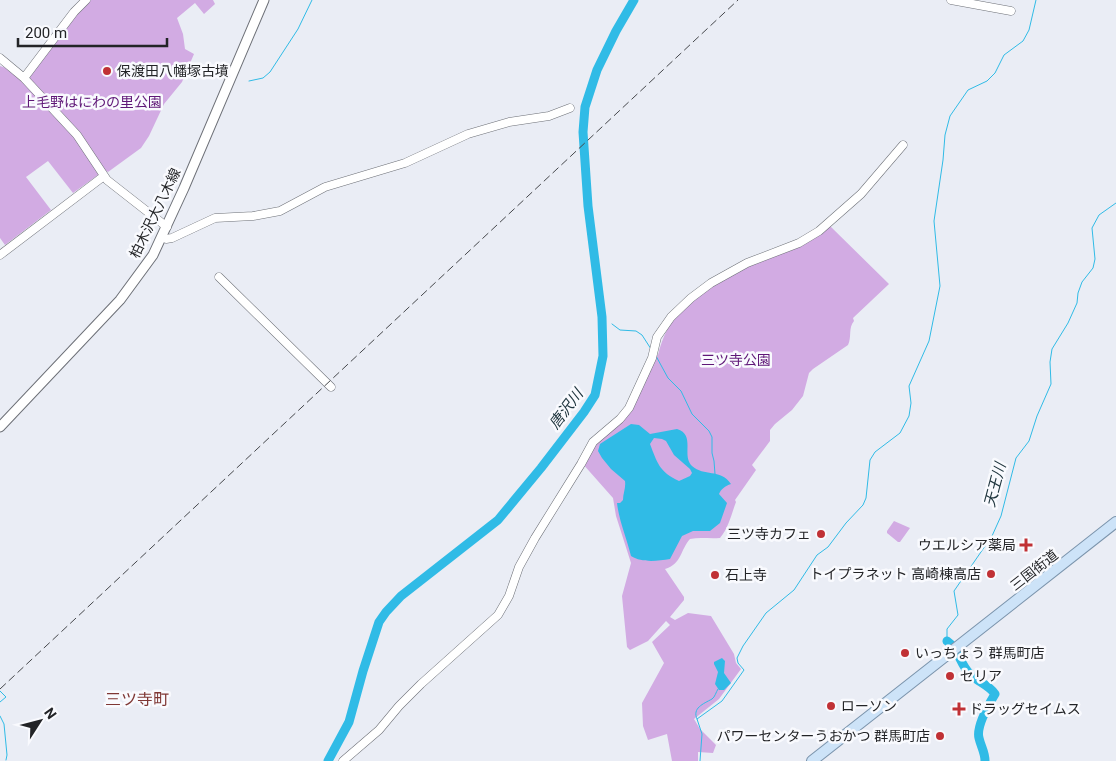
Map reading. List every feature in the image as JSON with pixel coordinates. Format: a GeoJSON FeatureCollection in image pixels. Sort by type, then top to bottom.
{"type":"FeatureCollection","features":[{"type":"Feature","properties":{"kind":"main road","name":"柏木沢大八木線"},"geometry":{"type":"LineString","coordinates":[[0,427],[120,300],[153,255],[167,227],[264,0]]}},
{"type":"Feature","properties":{"kind":"main road","name":"三国街道"},"geometry":{"type":"LineString","coordinates":[[812,761],[1116,522]]}},
{"type":"Feature","properties":{"kind":"street"},"geometry":{"type":"LineString","coordinates":[[24,78],[74,12],[86,0]]}},
{"type":"Feature","properties":{"kind":"street"},"geometry":{"type":"LineString","coordinates":[[951,0],[1011,11]]}},
{"type":"Feature","properties":{"kind":"street"},"geometry":{"type":"LineString","coordinates":[[0,58],[24,78],[82,142],[104,176],[167,227]]}},
{"type":"Feature","properties":{"kind":"street"},"geometry":{"type":"LineString","coordinates":[[162,237],[166,239],[172,238],[215,218],[253,216],[280,211],[319,190],[405,163],[468,134],[509,122],[549,116],[570,108]]}},
{"type":"Feature","properties":{"kind":"street"},"geometry":{"type":"LineString","coordinates":[[343,761],[379,730],[421,684],[498,615],[509,596],[519,567],[593,442],[620,419],[629,408],[652,357],[657,337],[672,317],[696,294],[711,283],[747,263],[799,243],[819,231],[861,194],[903,145]]}},
{"type":"Feature","properties":{"kind":"street"},"geometry":{"type":"LineString","coordinates":[[0,255],[104,176]]}},
{"type":"Feature","properties":{"kind":"street"},"geometry":{"type":"LineString","coordinates":[[219,277],[331,387]]}},
{"type":"Feature","properties":{"kind":"green space","name":"上毛野はにわの里公園"},"geometry":{"type":"Polygon","coordinates":[[[91,0],[213,0],[215,4],[204,14],[195,3],[177,18],[183,34],[185,49],[194,54],[182,82],[164,104],[149,136],[141,148],[108,172],[105,170],[73,193],[48,161],[26,177],[51,210],[5,245],[0,238],[0,66],[22,79],[79,10],[91,0]]]}},
{"type":"Feature","properties":{"kind":"green space","name":"三ツ寺公園"},"geometry":{"type":"Polygon","coordinates":[[[830,226],[889,284],[853,318],[854,321],[848,345],[809,373],[803,396],[792,410],[770,430],[770,441],[752,465],[756,470],[735,500],[730,521],[720,538],[690,539],[675,564],[665,569],[684,597],[684,600],[670,617],[675,620],[688,613],[711,616],[741,669],[719,699],[694,719],[700,729],[716,745],[713,753],[698,752],[698,761],[672,761],[667,734],[648,740],[643,726],[642,703],[664,663],[652,642],[670,625],[666,621],[648,641],[630,650],[627,647],[622,596],[631,563],[616,516],[613,498],[582,463],[595,442],[620,420],[654,357],[658,355],[667,330],[680,313],[715,284],[758,261],[821,234],[830,226]]]}},
{"type":"Feature","properties":{"kind":"green space"},"geometry":{"type":"Polygon","coordinates":[[[894,521],[910,528],[900,542],[887,533],[894,521]]]}},
{"type":"Feature","properties":{"kind":"water"},"geometry":{"type":"Polygon","coordinates":[[[631,424],[639,425],[650,434],[677,429],[683,432],[686,436],[689,461],[692,466],[702,471],[722,476],[731,484],[719,494],[727,503],[720,523],[710,531],[693,531],[682,536],[670,559],[645,561],[631,556],[617,503],[623,500],[625,481],[611,469],[598,451],[600,444],[631,424]],[[654,438],[650,444],[663,470],[679,481],[690,476],[692,473],[690,469],[674,455],[666,441],[654,438]]]}},
{"type":"Feature","properties":{"kind":"water"},"geometry":{"type":"Polygon","coordinates":[[[722,658],[725,661],[724,673],[731,683],[724,690],[719,690],[715,684],[718,672],[714,662],[722,658]]]}},
{"type":"Feature","properties":{"kind":"waterway"},"geometry":{"type":"LineString","coordinates":[[249,81],[263,78],[270,72],[298,29],[312,0]]}},
{"type":"Feature","properties":{"kind":"waterway","name":"唐沢川"},"geometry":{"type":"LineString","coordinates":[[328,761],[349,722],[379,622],[386,612],[401,596],[498,520],[541,468],[595,395],[603,356],[602,317],[588,206],[583,132],[585,107],[597,70],[634,0]]}},
{"type":"Feature","properties":{"kind":"waterway"},"geometry":{"type":"LineString","coordinates":[[700,761],[702,734],[697,719],[722,701],[744,670],[738,663],[737,658],[766,613],[794,590],[817,555],[828,547],[846,523],[863,505],[866,498],[870,460],[875,452],[900,433],[909,416],[911,403],[909,386],[929,341],[940,286],[934,221],[945,135],[950,116],[968,90],[987,81],[995,73],[1004,55],[1023,41],[1029,30],[1036,0]]}},
{"type":"Feature","properties":{"kind":"waterway","name":"天王川"},"geometry":{"type":"LineString","coordinates":[[947,641],[947,629],[958,615],[954,591],[992,536],[1001,516],[1016,458],[1029,441],[1037,416],[1051,384],[1050,362],[1052,349],[1068,323],[1077,303],[1082,282],[1093,268],[1095,259],[1092,228],[1099,215],[1116,203]]}},
{"type":"Feature","properties":{"kind":"waterway"},"geometry":{"type":"LineString","coordinates":[[612,324],[620,330],[636,331],[642,335],[651,349]]}},
{"type":"Feature","properties":{"kind":"waterway"},"geometry":{"type":"LineString","coordinates":[[656,356],[668,378],[681,391],[692,414],[709,431],[712,437],[715,474]]}},
{"type":"Feature","properties":{"kind":"waterway","name":"天王川"},"geometry":{"type":"LineString","coordinates":[[947,641],[954,648],[973,677],[990,688],[995,694],[979,728],[979,738],[985,761]]}},
{"type":"Feature","properties":{"kind":"waterway"},"geometry":{"type":"LineString","coordinates":[[697,719],[697,709],[713,698],[718,689]]}},
{"type":"Feature","properties":{"kind":"waterway"},"geometry":{"type":"LineString","coordinates":[[0,691],[6,697],[0,702]]}},
{"type":"Feature","properties":{"kind":"waterway"},"geometry":{"type":"LineString","coordinates":[[0,716],[4,724],[6,760]]}},
{"type":"Feature","properties":{"kind":"railway"},"geometry":{"type":"LineString","coordinates":[[0,689],[738,0]]}},
{"type":"Feature","properties":{"kind":"place","name":"保渡田八幡塚古墳"},"geometry":{"type":"Point","coordinates":[107,71]}},
{"type":"Feature","properties":{"kind":"place","name":"三ツ寺カフェ"},"geometry":{"type":"Point","coordinates":[821,534]}},
{"type":"Feature","properties":{"kind":"place","name":"ウエルシア薬局"},"geometry":{"type":"Point","coordinates":[1026,545]}},
{"type":"Feature","properties":{"kind":"place","name":"トイプラネット 高崎棟高店"},"geometry":{"type":"Point","coordinates":[991,574]}},
{"type":"Feature","properties":{"kind":"place","name":"石上寺"},"geometry":{"type":"Point","coordinates":[715,575]}},
{"type":"Feature","properties":{"kind":"place","name":"いっちょう 群馬町店"},"geometry":{"type":"Point","coordinates":[905,653]}},
{"type":"Feature","properties":{"kind":"place","name":"セリア"},"geometry":{"type":"Point","coordinates":[950,676]}},
{"type":"Feature","properties":{"kind":"place","name":"ローソン"},"geometry":{"type":"Point","coordinates":[831,706]}},
{"type":"Feature","properties":{"kind":"place","name":"ドラッグセイムス"},"geometry":{"type":"Point","coordinates":[959,709]}},
{"type":"Feature","properties":{"kind":"place","name":"パワーセンターうおかつ 群馬町店"},"geometry":{"type":"Point","coordinates":[940,736]}},
{"type":"Feature","properties":{"kind":"district","name":"三ツ寺町"},"geometry":{"type":"Point","coordinates":[137,699]}}]}
